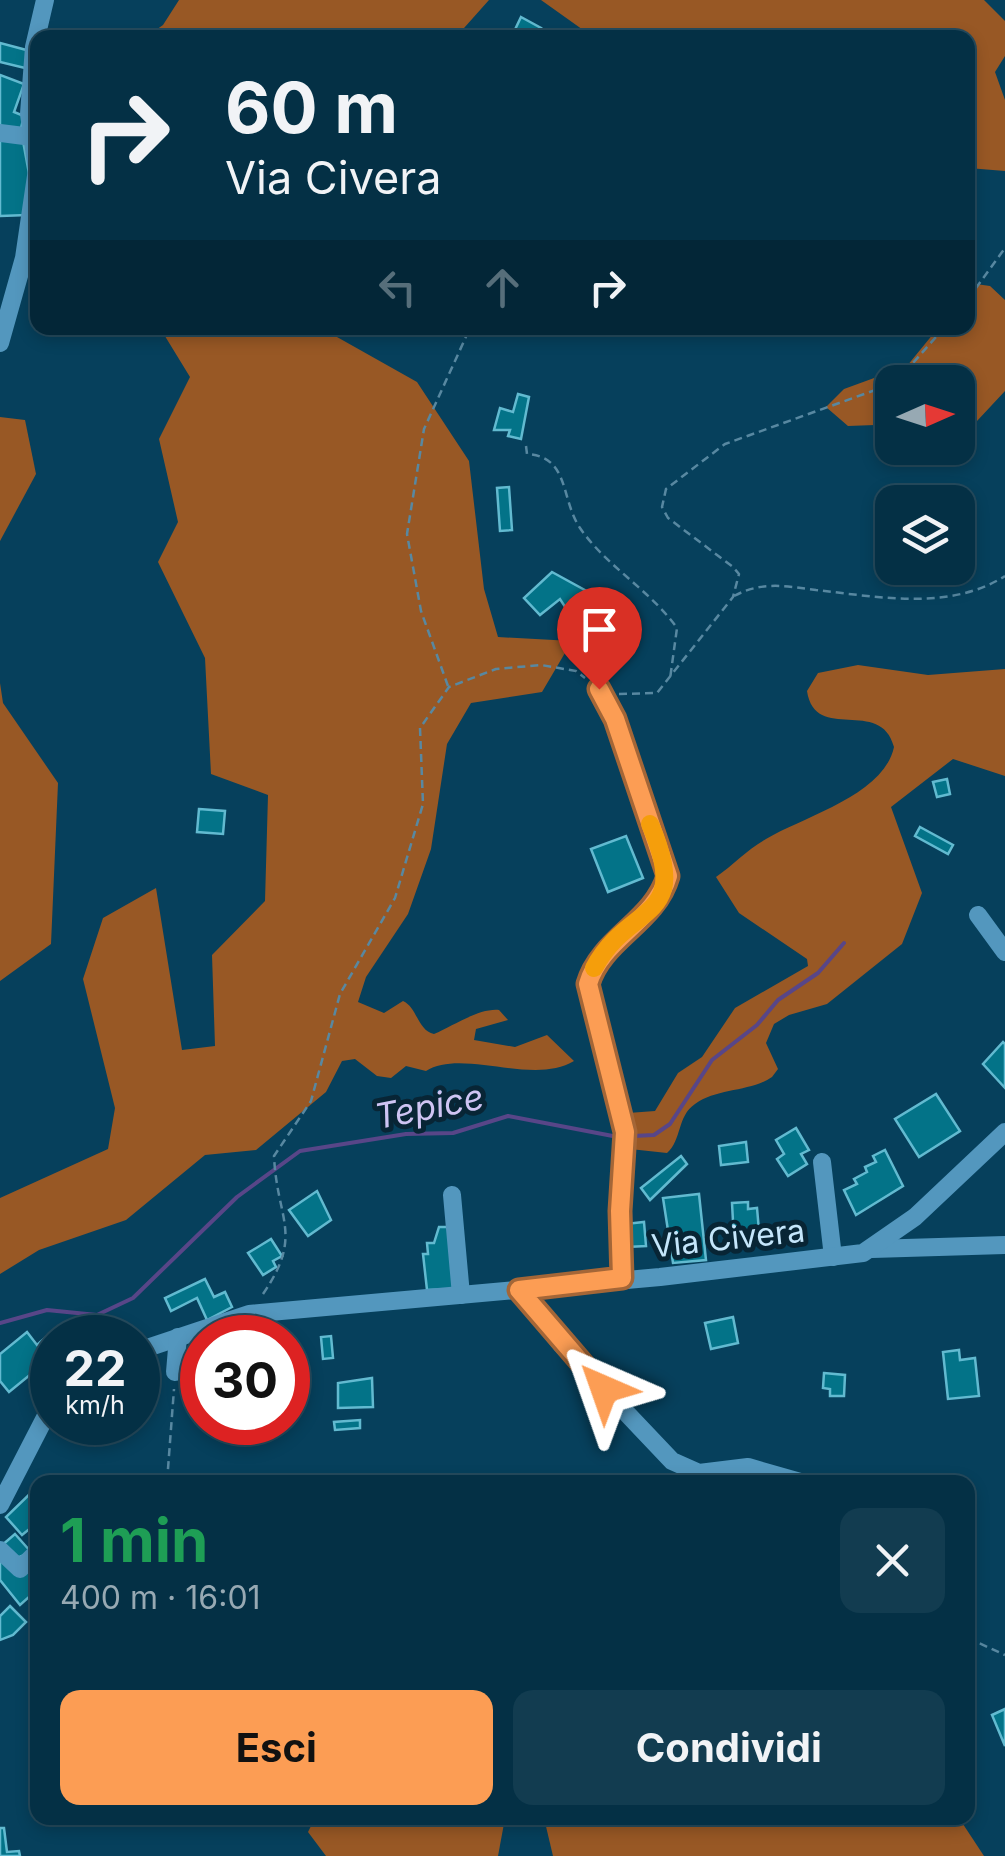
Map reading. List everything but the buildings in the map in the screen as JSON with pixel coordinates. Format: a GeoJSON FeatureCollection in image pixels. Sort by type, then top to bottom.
{"type":"FeatureCollection","features":[{"type":"Feature","properties":{"kind":"street"},"geometry":{"type":"LineString","coordinates":[[38,30],[45,0]]}},
{"type":"Feature","properties":{"kind":"street"},"geometry":{"type":"LineString","coordinates":[[0,133],[30,137]]}},
{"type":"Feature","properties":{"kind":"street"},"geometry":{"type":"LineString","coordinates":[[0,343],[24,258],[30,214]]}},
{"type":"Feature","properties":{"kind":"street"},"geometry":{"type":"LineString","coordinates":[[599,689],[615,719],[668,876],[653,906],[597,962],[588,984],[625,1136],[620,1211],[622,1278]]}},
{"type":"Feature","properties":{"kind":"street"},"geometry":{"type":"LineString","coordinates":[[978,916],[1005,952]]}},
{"type":"Feature","properties":{"kind":"street","name":"Via Civera"},"geometry":{"type":"LineString","coordinates":[[160,1343],[249,1314],[519,1290],[833,1257],[872,1249],[915,1217],[1005,1132]]}},
{"type":"Feature","properties":{"kind":"street"},"geometry":{"type":"LineString","coordinates":[[822,1162],[833,1257]]}},
{"type":"Feature","properties":{"kind":"street"},"geometry":{"type":"LineString","coordinates":[[452,1195],[461,1295]]}},
{"type":"Feature","properties":{"kind":"street"},"geometry":{"type":"LineString","coordinates":[[872,1249],[1005,1245]]}},
{"type":"Feature","properties":{"kind":"street"},"geometry":{"type":"LineString","coordinates":[[519,1290],[561,1344],[672,1461],[699,1472],[748,1467],[776,1475]]}},
{"type":"Feature","properties":{"kind":"street"},"geometry":{"type":"LineString","coordinates":[[176,1372],[178,1337]]}},
{"type":"Feature","properties":{"kind":"street"},"geometry":{"type":"LineString","coordinates":[[0,1504],[31,1445]]}},
{"type":"Feature","properties":{"kind":"street"},"geometry":{"type":"LineString","coordinates":[[0,1550],[20,1569],[30,1559]]}},
{"type":"Feature","properties":{"kind":"path"},"geometry":{"type":"LineString","coordinates":[[975,289],[1005,248]]}},
{"type":"Feature","properties":{"kind":"path"},"geometry":{"type":"LineString","coordinates":[[449,687],[421,611],[406,534],[424,429],[467,335]]}},
{"type":"Feature","properties":{"kind":"path"},"geometry":{"type":"LineString","coordinates":[[911,365],[938,335]]}},
{"type":"Feature","properties":{"kind":"path"},"geometry":{"type":"LineString","coordinates":[[249,1314],[283,1266],[289,1240],[275,1182],[274,1156],[311,1101],[340,994],[395,898],[423,804],[420,728],[449,687],[496,669],[541,665],[576,671],[599,689],[644,696],[657,693],[732,597],[738,574],[710,547],[668,518],[662,507],[666,489],[725,444],[875,391]]}},
{"type":"Feature","properties":{"kind":"path"},"geometry":{"type":"LineString","coordinates":[[526,446],[527,454],[552,460],[561,471],[566,500],[581,529],[661,605],[677,628],[670,680]]}},
{"type":"Feature","properties":{"kind":"path"},"geometry":{"type":"LineString","coordinates":[[732,597],[770,584],[857,595],[957,598],[982,590],[1005,576]]}},
{"type":"Feature","properties":{"kind":"path"},"geometry":{"type":"LineString","coordinates":[[168,1475],[176,1372]]}},
{"type":"Feature","properties":{"kind":"path"},"geometry":{"type":"LineString","coordinates":[[975,1641],[1005,1655]]}},
{"type":"Feature","properties":{"kind":"shaded area"},"geometry":{"type":"Polygon","coordinates":[[[179,0],[489,0],[462,30],[156,30],[179,0]]]}},
{"type":"Feature","properties":{"kind":"shaded area"},"geometry":{"type":"Polygon","coordinates":[[[541,0],[984,0],[1005,21],[1005,56],[995,72],[1005,100],[1005,171],[975,169],[975,30],[583,30],[541,0]]]}},
{"type":"Feature","properties":{"kind":"shaded area"},"geometry":{"type":"Polygon","coordinates":[[[975,285],[990,286],[1005,300],[1005,391],[975,422],[975,365],[908,365],[932,335],[975,335],[975,285]]]}},
{"type":"Feature","properties":{"kind":"shaded area"},"geometry":{"type":"Polygon","coordinates":[[[164,335],[333,335],[417,382],[469,461],[484,589],[498,637],[572,641],[542,692],[471,703],[447,744],[431,849],[408,914],[366,977],[358,1002],[384,1013],[403,1001],[424,1028],[434,1034],[475,1015],[499,1010],[508,1020],[476,1029],[474,1040],[515,1047],[547,1035],[574,1061],[539,1070],[459,1063],[426,1071],[406,1066],[391,1078],[377,1076],[355,1059],[342,1061],[326,1092],[256,1150],[205,1155],[126,1220],[39,1250],[0,1274],[0,1198],[108,1149],[115,1108],[83,979],[103,918],[156,888],[182,1050],[215,1046],[212,955],[265,901],[268,795],[211,774],[205,658],[158,562],[178,522],[159,439],[190,377],[164,335]]]}},
{"type":"Feature","properties":{"kind":"shaded area"},"geometry":{"type":"Polygon","coordinates":[[[875,378],[875,425],[848,426],[826,407],[844,389],[875,378]]]}},
{"type":"Feature","properties":{"kind":"shaded area"},"geometry":{"type":"Polygon","coordinates":[[[0,417],[25,420],[36,474],[0,541],[0,417]]]}},
{"type":"Feature","properties":{"kind":"shaded area"},"geometry":{"type":"Polygon","coordinates":[[[858,665],[928,675],[1005,669],[1005,776],[953,759],[891,807],[922,893],[902,944],[827,1004],[789,1015],[774,1024],[766,1043],[778,1069],[772,1077],[695,1104],[685,1115],[667,1153],[630,1149],[628,1113],[655,1111],[678,1073],[702,1057],[735,1008],[808,966],[807,959],[739,913],[716,877],[766,839],[859,791],[887,764],[894,747],[887,732],[876,724],[822,715],[813,707],[807,691],[818,673],[858,665]]]}},
{"type":"Feature","properties":{"kind":"shaded area"},"geometry":{"type":"Polygon","coordinates":[[[0,683],[3,703],[58,783],[51,944],[0,981],[0,683]]]}},
{"type":"Feature","properties":{"kind":"shaded area"},"geometry":{"type":"Polygon","coordinates":[[[312,1825],[504,1825],[498,1856],[326,1856],[308,1832],[312,1825]]]}},
{"type":"Feature","properties":{"kind":"shaded area"},"geometry":{"type":"Polygon","coordinates":[[[546,1825],[964,1825],[984,1856],[553,1856],[546,1825]]]}},
{"type":"Feature","properties":{"kind":"waterway","name":"Tepice"},"geometry":{"type":"LineString","coordinates":[[633,1136],[654,1135],[670,1124],[712,1060],[757,1025],[778,1000],[818,973],[844,943]]}},
{"type":"Feature","properties":{"kind":"waterway","name":"Tepice"},"geometry":{"type":"LineString","coordinates":[[0,1323],[47,1310],[97,1315],[133,1298],[237,1197],[300,1151],[406,1134],[453,1133],[508,1116],[618,1137]]}},
{"type":"Feature","properties":{"kind":"slow traffic"},"geometry":{"type":"LineString","coordinates":[[594,968],[653,906],[665,887],[667,868],[650,824]]}},
{"type":"Feature","properties":{"kind":"route"},"geometry":{"type":"LineString","coordinates":[[599,689],[615,719],[668,876],[653,906],[597,962],[588,984],[625,1132],[620,1211],[624,1266],[622,1278],[519,1290],[561,1344],[604,1389]]}}]}
